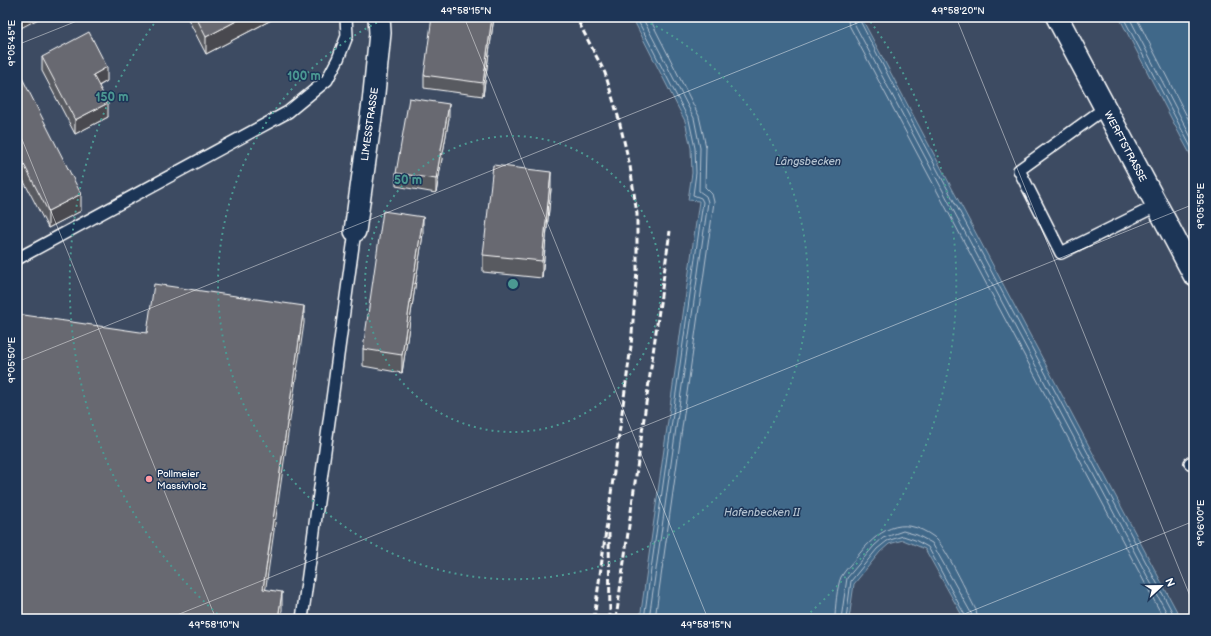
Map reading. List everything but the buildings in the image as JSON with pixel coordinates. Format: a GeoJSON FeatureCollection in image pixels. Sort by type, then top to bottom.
{"type":"FeatureCollection","features":[{"type":"Feature","properties":{"kind":"street","name":"LIMESSTRASSE"},"geometry":{"type":"LineString","coordinates":[[354,231],[374,95],[380,33],[379,17]]}},
{"type":"Feature","properties":{"kind":"street","name":"WERFTSTRASSE"},"geometry":{"type":"LineString","coordinates":[[1057,17],[1194,275]]}},
{"type":"Feature","properties":{"kind":"lane"},"geometry":{"type":"LineString","coordinates":[[17,259],[288,112],[327,80],[338,59],[347,36],[346,17]]}},
{"type":"Feature","properties":{"kind":"lane"},"geometry":{"type":"LineString","coordinates":[[1105,108],[1019,170],[1061,253],[1158,205]]}},
{"type":"Feature","properties":{"kind":"lane"},"geometry":{"type":"LineString","coordinates":[[302,619],[354,231]]}},
{"type":"Feature","properties":{"kind":"shaded area"},"geometry":{"type":"Polygon","coordinates":[[[17,17],[1119,17],[1194,161],[1194,619],[17,619],[17,17]]]}},
{"type":"Feature","properties":{"kind":"water","name":"Längsbecken"},"geometry":{"type":"Polygon","coordinates":[[[632,17],[861,17],[1181,619],[964,619],[925,549],[903,540],[889,544],[880,552],[854,584],[849,619],[640,619],[699,201],[688,200],[692,173],[691,148],[685,121],[632,17]]]}},
{"type":"Feature","properties":{"kind":"water"},"geometry":{"type":"Polygon","coordinates":[[[1119,17],[1194,17],[1194,161],[1183,141],[1119,17]]]}},
{"type":"Feature","properties":{"kind":"railway"},"geometry":{"type":"LineString","coordinates":[[579,23],[605,73],[618,116],[630,166],[637,214],[637,270],[631,346],[594,619]]}},
{"type":"Feature","properties":{"kind":"railway"},"geometry":{"type":"LineString","coordinates":[[616,619],[670,231]]}},
{"type":"Feature","properties":{"kind":"railway"},"geometry":{"type":"LineString","coordinates":[[609,533],[610,619]]}},
{"type":"Feature","properties":{"kind":"place","name":"Pollmeier Massivholz"},"geometry":{"type":"Point","coordinates":[149,479]}},
{"type":"Feature","properties":{"kind":"water label","name":"Hafenbecken II"},"geometry":{"type":"Point","coordinates":[762,512]}}]}
